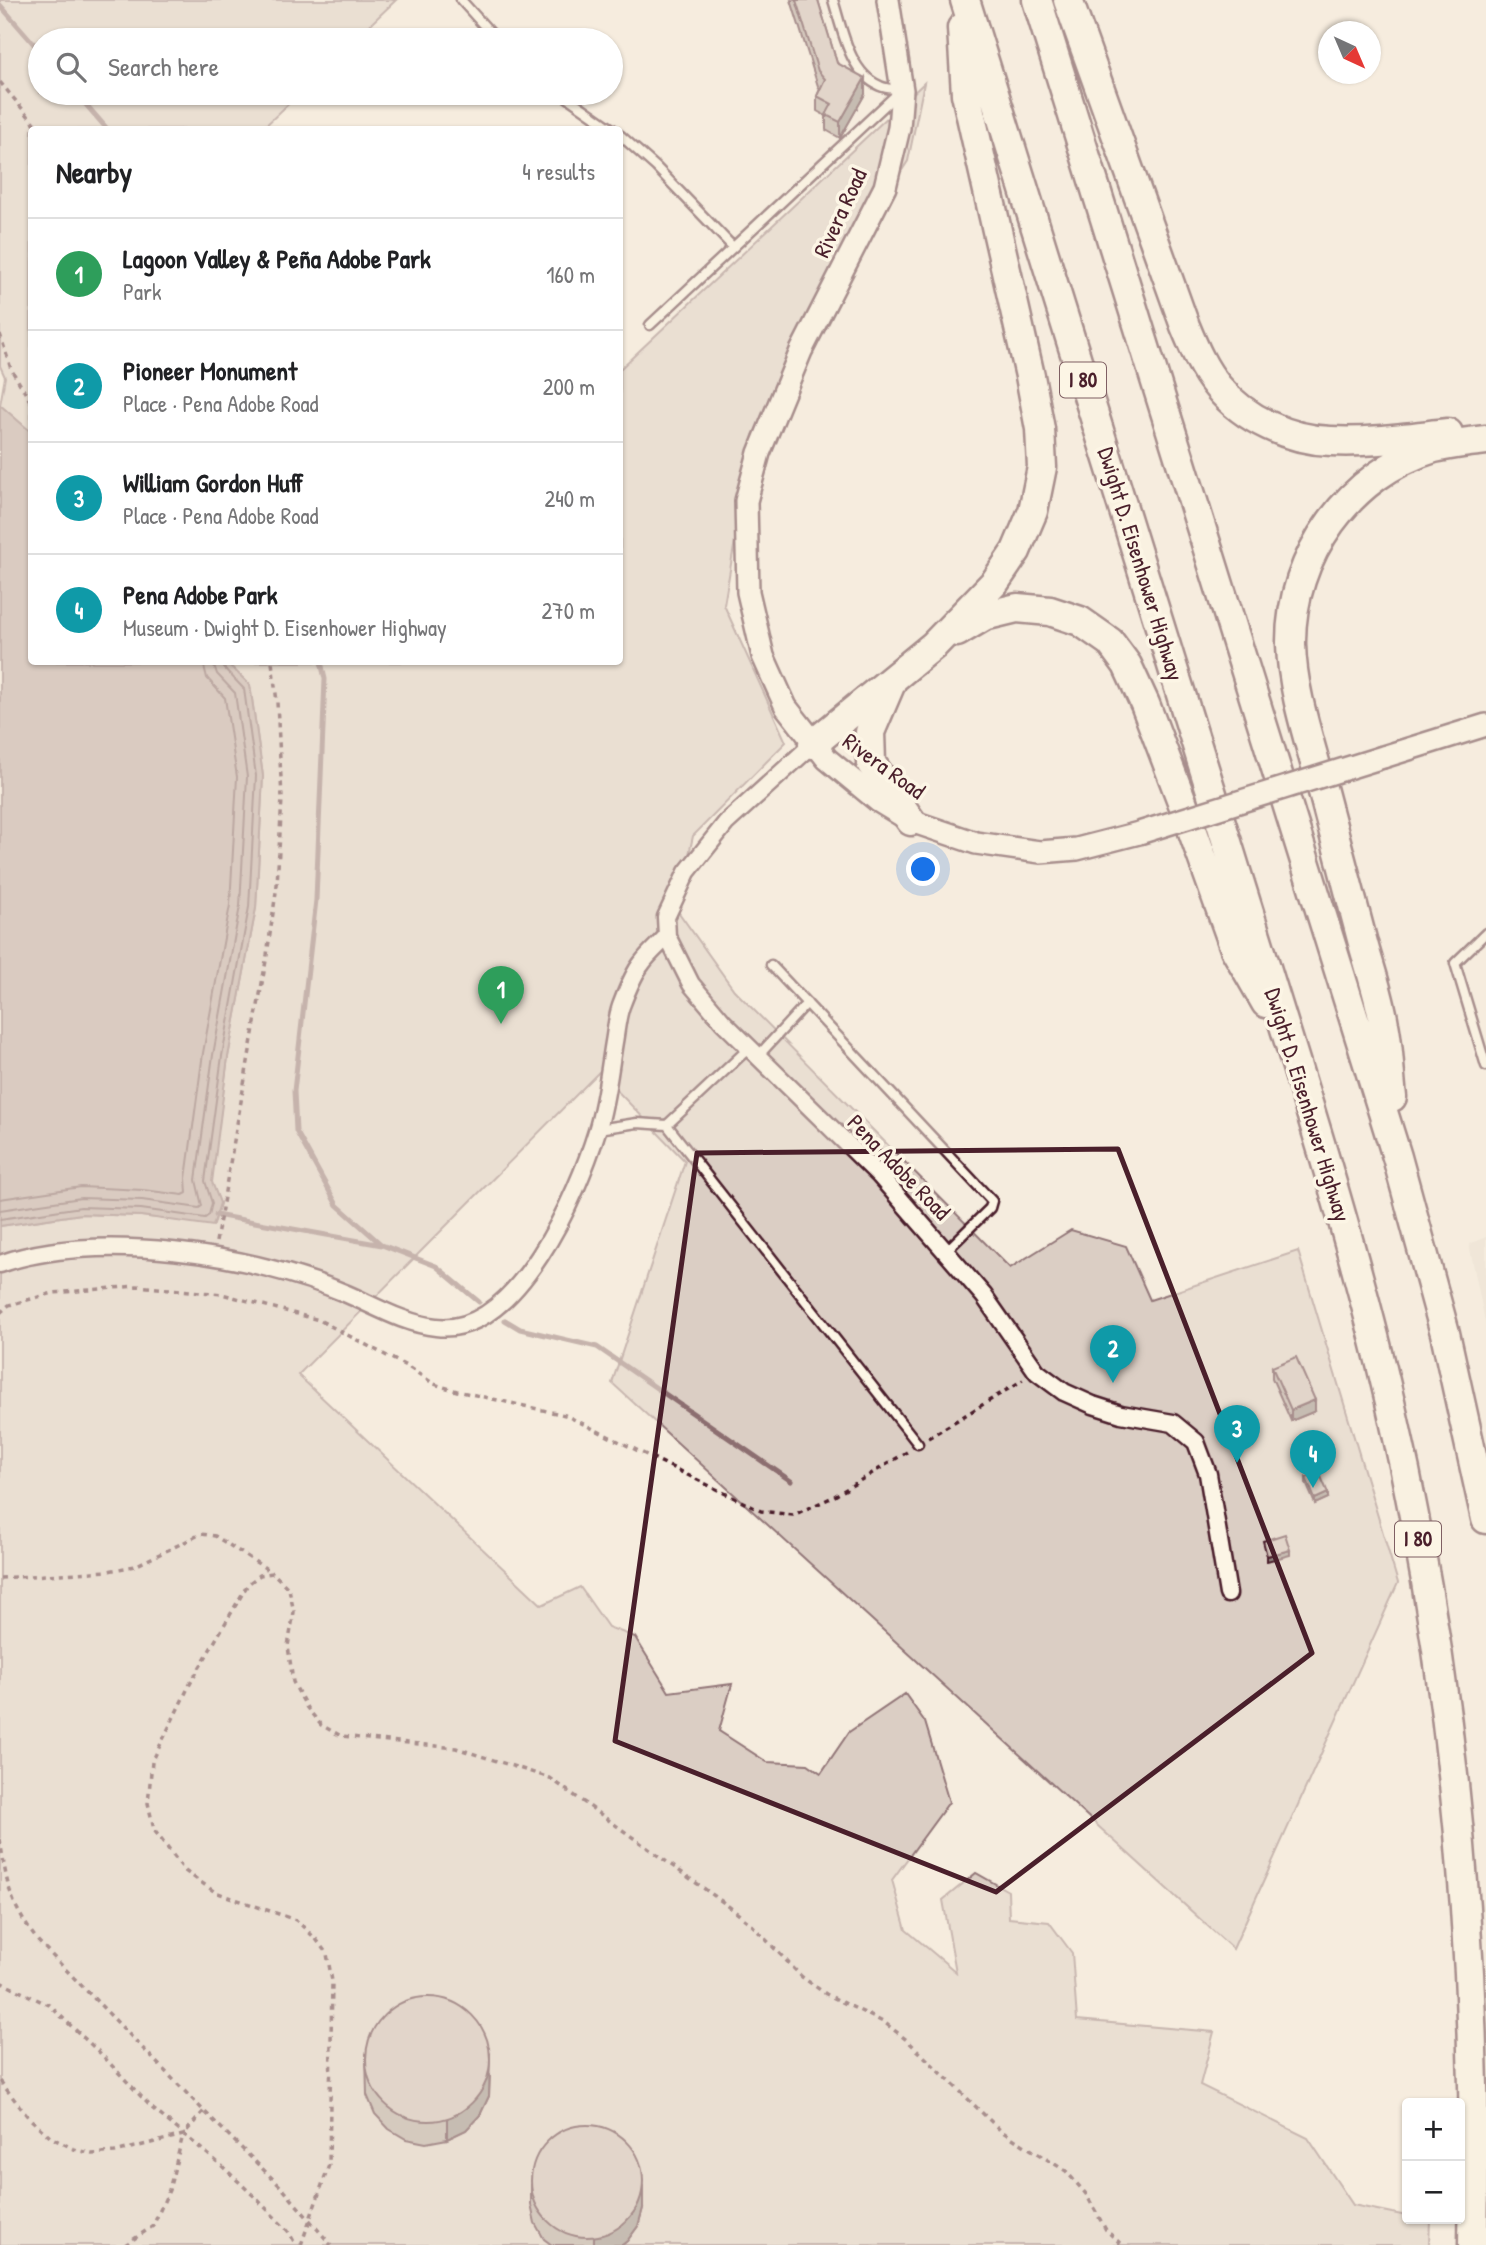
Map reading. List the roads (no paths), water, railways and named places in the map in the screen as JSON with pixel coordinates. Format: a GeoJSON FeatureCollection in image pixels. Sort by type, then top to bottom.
{"type":"FeatureCollection","features":[{"type":"Feature","properties":{"kind":"highway"},"geometry":{"type":"LineString","coordinates":[[813,744],[934,645],[995,582],[1016,551],[1033,511],[1042,467],[1041,429],[966,94],[963,0]]}},
{"type":"Feature","properties":{"kind":"highway","name":"Dwight D. Eisenhower Highway"},"geometry":{"type":"LineString","coordinates":[[963,0],[1293,1050],[1334,1185],[1391,1406],[1426,1586],[1457,1809],[1469,1941],[1474,2122],[1472,2245]]}},
{"type":"Feature","properties":{"kind":"highway"},"geometry":{"type":"LineString","coordinates":[[1037,0],[1397,1157],[1445,1332],[1486,1519]]}},
{"type":"Feature","properties":{"kind":"highway"},"geometry":{"type":"LineString","coordinates":[[1068,0],[1185,326],[1199,359],[1219,388],[1241,408],[1272,427],[1329,442],[1486,430]]}},
{"type":"Feature","properties":{"kind":"highway"},"geometry":{"type":"LineString","coordinates":[[1397,1157],[1385,1024],[1307,730],[1291,645],[1292,618],[1308,560],[1322,533],[1358,491],[1380,474],[1415,456],[1433,449],[1486,440]]}},
{"type":"Feature","properties":{"kind":"highway"},"geometry":{"type":"LineString","coordinates":[[934,645],[984,616],[1017,608],[1050,611],[1080,621],[1111,642],[1127,665],[1145,704],[1235,949],[1293,1050]]}},
{"type":"Feature","properties":{"kind":"highway"},"geometry":{"type":"LineString","coordinates":[[893,678],[870,732],[871,763],[911,821]]}},
{"type":"Feature","properties":{"kind":"street","name":"Rivera Road"},"geometry":{"type":"LineString","coordinates":[[888,0],[902,90],[899,128],[885,187],[801,351],[758,453],[746,501],[748,592],[763,656],[786,707],[813,744],[849,779],[911,821],[976,843],[1040,852],[1077,849],[1139,833],[1486,725]]}},
{"type":"Feature","properties":{"kind":"street"},"geometry":{"type":"LineString","coordinates":[[0,1264],[19,1257],[69,1248],[121,1248],[213,1256],[312,1279],[411,1322],[438,1328],[471,1323],[510,1295],[533,1268],[578,1185],[598,1129],[620,1007],[641,964],[667,936],[666,917],[687,872],[726,823],[813,744]]}},
{"type":"Feature","properties":{"kind":"street","name":"Pena Adobe Road"},"geometry":{"type":"LineString","coordinates":[[667,936],[691,984],[723,1022],[880,1176],[984,1296],[1037,1372],[1064,1392],[1093,1405],[1121,1414],[1173,1423],[1196,1442],[1209,1475],[1228,1594]]}},
{"type":"Feature","properties":{"kind":"lane"},"geometry":{"type":"LineString","coordinates":[[460,0],[486,28]]}},
{"type":"Feature","properties":{"kind":"lane"},"geometry":{"type":"LineString","coordinates":[[833,0],[852,56],[862,73],[882,88],[902,90]]}},
{"type":"Feature","properties":{"kind":"lane"},"geometry":{"type":"LineString","coordinates":[[650,325],[902,90]]}},
{"type":"Feature","properties":{"kind":"lane"},"geometry":{"type":"LineString","coordinates":[[578,105],[608,126]]}},
{"type":"Feature","properties":{"kind":"lane"},"geometry":{"type":"LineString","coordinates":[[623,138],[656,167],[733,247]]}},
{"type":"Feature","properties":{"kind":"lane"},"geometry":{"type":"LineString","coordinates":[[1486,933],[1455,963],[1486,1066]]}},
{"type":"Feature","properties":{"kind":"lane"},"geometry":{"type":"LineString","coordinates":[[771,965],[992,1201],[990,1208],[946,1251]]}},
{"type":"Feature","properties":{"kind":"lane"},"geometry":{"type":"LineString","coordinates":[[598,1129],[637,1123],[667,1125],[807,1003]]}},
{"type":"Feature","properties":{"kind":"lane"},"geometry":{"type":"LineString","coordinates":[[667,1125],[918,1444]]}},
{"type":"Feature","properties":{"kind":"water"},"geometry":{"type":"Polygon","coordinates":[[[0,405],[28,429],[28,665],[229,665],[250,685],[263,776],[256,908],[228,1057],[212,1182],[220,1203],[213,1226],[141,1216],[81,1214],[0,1226],[0,405]]]}},
{"type":"Feature","properties":{"kind":"waterway"},"geometry":{"type":"LineString","coordinates":[[0,5],[28,37]]}},
{"type":"Feature","properties":{"kind":"waterway"},"geometry":{"type":"LineString","coordinates":[[86,105],[105,126]]}},
{"type":"Feature","properties":{"kind":"waterway"},"geometry":{"type":"LineString","coordinates":[[322,665],[325,679],[316,900],[294,1091],[296,1131],[337,1205],[382,1245],[436,1266],[479,1302]]}},
{"type":"Feature","properties":{"kind":"waterway"},"geometry":{"type":"LineString","coordinates":[[216,1215],[382,1245]]}},
{"type":"Feature","properties":{"kind":"waterway"},"geometry":{"type":"LineString","coordinates":[[505,1320],[520,1329],[597,1347],[791,1481]]}},
{"type":"Feature","properties":{"kind":"place","name":"Lagoon Valley & Peña Adobe Park"},"geometry":{"type":"Point","coordinates":[501,1024]}},
{"type":"Feature","properties":{"kind":"place","name":"Pioneer Monument"},"geometry":{"type":"Point","coordinates":[1113,1383]}},
{"type":"Feature","properties":{"kind":"place","name":"William Gordon Huff"},"geometry":{"type":"Point","coordinates":[1237,1463]}},
{"type":"Feature","properties":{"kind":"place","name":"Pena Adobe Park"},"geometry":{"type":"Point","coordinates":[1313,1488]}}]}
